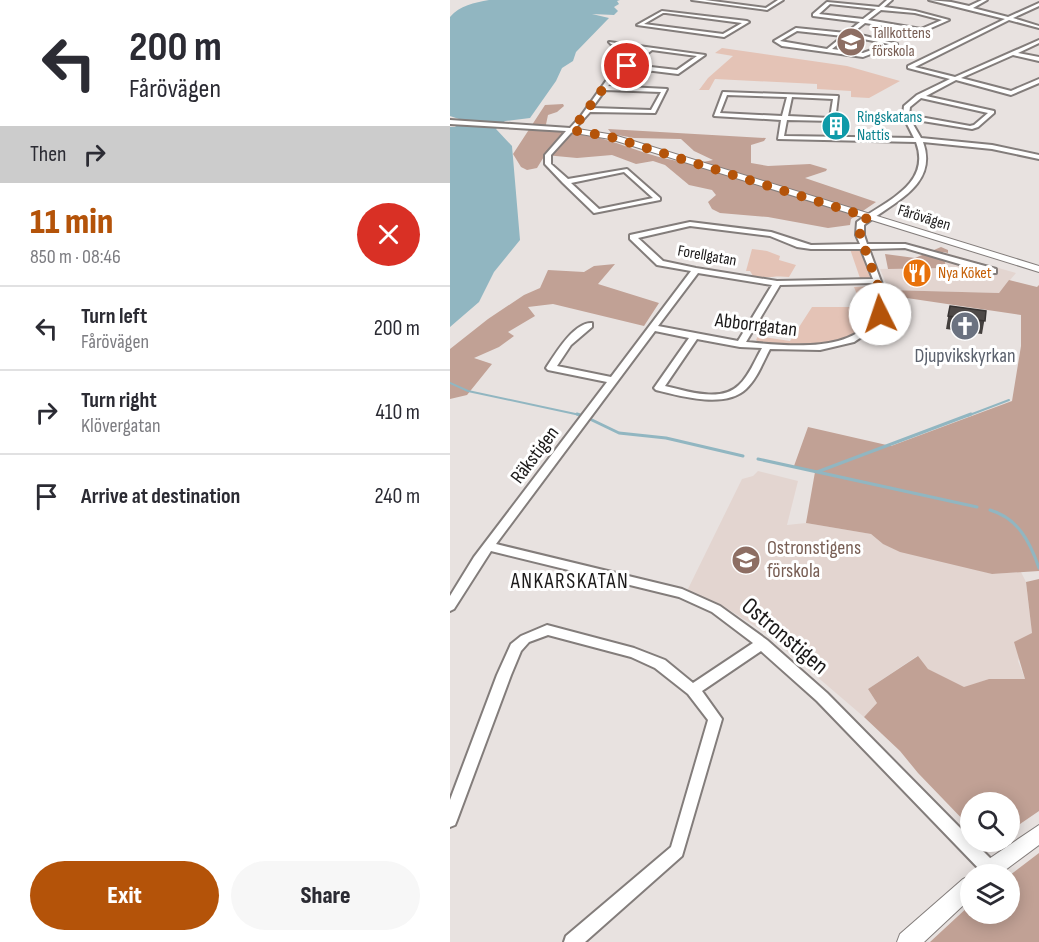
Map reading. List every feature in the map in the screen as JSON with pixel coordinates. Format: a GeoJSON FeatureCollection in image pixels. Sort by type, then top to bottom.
{"type":"FeatureCollection","features":[{"type":"Feature","properties":{"kind":"street"},"geometry":{"type":"LineString","coordinates":[[694,0],[767,9],[781,0]]}},
{"type":"Feature","properties":{"kind":"street"},"geometry":{"type":"LineString","coordinates":[[828,50],[890,0]]}},
{"type":"Feature","properties":{"kind":"street"},"geometry":{"type":"LineString","coordinates":[[931,0],[1039,27]]}},
{"type":"Feature","properties":{"kind":"street"},"geometry":{"type":"LineString","coordinates":[[969,8],[985,0]]}},
{"type":"Feature","properties":{"kind":"street"},"geometry":{"type":"LineString","coordinates":[[712,8],[722,2]]}},
{"type":"Feature","properties":{"kind":"street"},"geometry":{"type":"LineString","coordinates":[[831,3],[880,8],[915,12],[947,20],[947,22],[922,31],[815,13],[831,3]]}},
{"type":"Feature","properties":{"kind":"street"},"geometry":{"type":"LineString","coordinates":[[1039,4],[1011,20],[909,67],[1011,93],[1039,81]]}},
{"type":"Feature","properties":{"kind":"street"},"geometry":{"type":"LineString","coordinates":[[662,12],[698,16],[747,22],[724,36],[639,25],[662,12]]}},
{"type":"Feature","properties":{"kind":"street"},"geometry":{"type":"LineString","coordinates":[[690,21],[705,12]]}},
{"type":"Feature","properties":{"kind":"street"},"geometry":{"type":"LineString","coordinates":[[676,29],[682,25]]}},
{"type":"Feature","properties":{"kind":"street"},"geometry":{"type":"LineString","coordinates":[[796,29],[847,35],[894,44],[864,55],[782,44],[776,41],[796,29]]}},
{"type":"Feature","properties":{"kind":"street"},"geometry":{"type":"LineString","coordinates":[[868,217],[911,186],[920,174],[925,159],[919,140],[906,116],[905,109],[910,102],[1039,41]]}},
{"type":"Feature","properties":{"kind":"street"},"geometry":{"type":"LineString","coordinates":[[611,43],[702,55],[678,72],[627,66]]}},
{"type":"Feature","properties":{"kind":"street"},"geometry":{"type":"LineString","coordinates":[[565,182],[625,170],[657,198],[597,211],[565,182],[548,164],[548,155],[572,130],[603,88],[651,48]]}},
{"type":"Feature","properties":{"kind":"street"},"geometry":{"type":"LineString","coordinates":[[1014,53],[1039,59]]}},
{"type":"Feature","properties":{"kind":"street"},"geometry":{"type":"LineString","coordinates":[[588,110],[653,112],[665,90],[603,88]]}},
{"type":"Feature","properties":{"kind":"street"},"geometry":{"type":"LineString","coordinates":[[725,93],[789,95],[836,97],[833,120],[716,115],[725,93]]}},
{"type":"Feature","properties":{"kind":"street"},"geometry":{"type":"LineString","coordinates":[[789,95],[780,138],[919,140],[992,147],[1039,157]]}},
{"type":"Feature","properties":{"kind":"street"},"geometry":{"type":"LineString","coordinates":[[906,116],[970,128],[976,126],[992,112],[919,96]]}},
{"type":"Feature","properties":{"kind":"street","name":"Fårövägen"},"geometry":{"type":"LineString","coordinates":[[452,122],[572,130],[611,137],[1039,269]]}},
{"type":"Feature","properties":{"kind":"street","name":"Abborrgatan"},"geometry":{"type":"LineString","coordinates":[[653,328],[740,344],[808,349],[832,345],[856,336],[871,327],[880,314],[882,297],[863,245],[860,224],[868,217]]}},
{"type":"Feature","properties":{"kind":"street","name":"Forellgatan"},"geometry":{"type":"LineString","coordinates":[[863,245],[811,247],[771,234],[690,224],[633,237],[660,263],[696,270],[777,283],[876,281]]}},
{"type":"Feature","properties":{"kind":"street"},"geometry":{"type":"LineString","coordinates":[[863,245],[905,246],[993,271]]}},
{"type":"Feature","properties":{"kind":"street","name":"Räkstigen"},"geometry":{"type":"LineString","coordinates":[[450,606],[488,546],[696,270]]}},
{"type":"Feature","properties":{"kind":"street"},"geometry":{"type":"LineString","coordinates":[[740,344],[777,283]]}},
{"type":"Feature","properties":{"kind":"street"},"geometry":{"type":"LineString","coordinates":[[589,325],[580,330],[563,348],[551,368],[614,380]]}},
{"type":"Feature","properties":{"kind":"street"},"geometry":{"type":"LineString","coordinates":[[695,336],[659,388],[714,398],[730,394],[742,389],[767,347]]}},
{"type":"Feature","properties":{"kind":"street","name":"Ostronstigen"},"geometry":{"type":"LineString","coordinates":[[488,546],[682,593],[716,609],[764,643],[822,697],[979,864]]}},
{"type":"Feature","properties":{"kind":"street"},"geometry":{"type":"LineString","coordinates":[[450,820],[504,675],[516,648],[525,639],[547,630],[634,653],[660,664],[693,690],[715,719],[677,851],[572,942]]}},
{"type":"Feature","properties":{"kind":"street"},"geometry":{"type":"LineString","coordinates":[[693,690],[764,643]]}},
{"type":"Feature","properties":{"kind":"street"},"geometry":{"type":"LineString","coordinates":[[998,864],[1039,834]]}},
{"type":"Feature","properties":{"kind":"street"},"geometry":{"type":"LineString","coordinates":[[908,942],[960,895]]}},
{"type":"Feature","properties":{"kind":"shaded area"},"geometry":{"type":"Polygon","coordinates":[[[722,48],[847,66],[900,81],[869,98],[851,97],[851,91],[817,89],[817,84],[715,79],[709,90],[699,90],[708,78],[733,56],[715,53],[722,48]]]}},
{"type":"Feature","properties":{"kind":"shaded area"},"geometry":{"type":"Polygon","coordinates":[[[563,104],[564,106],[557,112],[548,115],[545,129],[600,138],[670,160],[685,162],[713,160],[694,151],[681,139],[634,138],[612,134],[608,129],[766,138],[764,141],[751,145],[751,163],[768,166],[810,164],[827,169],[805,178],[876,202],[851,219],[850,225],[828,228],[768,217],[720,213],[712,209],[708,202],[716,195],[712,190],[689,185],[665,165],[653,161],[636,164],[612,155],[577,158],[545,155],[537,168],[527,170],[521,167],[513,154],[545,105],[563,104]]]}},
{"type":"Feature","properties":{"kind":"shaded area"},"geometry":{"type":"Polygon","coordinates":[[[941,247],[948,250],[948,253],[943,252],[946,268],[888,269],[885,254],[915,258],[941,247]]]}},
{"type":"Feature","properties":{"kind":"shaded area"},"geometry":{"type":"Polygon","coordinates":[[[752,249],[767,251],[780,256],[779,260],[796,265],[789,277],[753,276],[750,271],[746,271],[752,249]]]}},
{"type":"Feature","properties":{"kind":"shaded area"},"geometry":{"type":"Polygon","coordinates":[[[850,249],[864,251],[873,279],[861,281],[850,249]]]}},
{"type":"Feature","properties":{"kind":"shaded area"},"geometry":{"type":"Polygon","coordinates":[[[943,252],[1016,273],[999,293],[889,290],[880,269],[945,268],[943,252]]]}},
{"type":"Feature","properties":{"kind":"shaded area"},"geometry":{"type":"Polygon","coordinates":[[[615,264],[598,284],[659,303],[644,326],[553,304],[528,307],[535,316],[508,332],[514,336],[499,347],[474,358],[492,364],[467,395],[450,399],[450,349],[488,319],[524,295],[540,288],[548,270],[584,272],[594,266],[615,264]]]}},
{"type":"Feature","properties":{"kind":"shaded area"},"geometry":{"type":"Polygon","coordinates":[[[1009,280],[1037,287],[1039,285],[1039,571],[992,574],[900,552],[883,544],[871,534],[806,523],[815,472],[794,466],[808,427],[891,446],[1012,401],[1021,346],[1021,315],[900,297],[897,308],[887,290],[999,293],[1009,280]]]}},
{"type":"Feature","properties":{"kind":"shaded area"},"geometry":{"type":"Polygon","coordinates":[[[875,286],[880,296],[869,323],[858,332],[845,338],[795,347],[766,345],[756,340],[758,336],[790,341],[812,307],[851,307],[858,297],[854,287],[875,286]]]}},
{"type":"Feature","properties":{"kind":"shaded area"},"geometry":{"type":"Polygon","coordinates":[[[758,471],[798,481],[787,525],[806,523],[871,534],[883,544],[992,574],[1021,572],[1026,582],[1032,633],[1018,661],[1025,679],[989,679],[964,688],[928,669],[917,656],[868,689],[877,703],[864,717],[766,633],[726,608],[687,591],[742,479],[753,476],[758,471]]]}},
{"type":"Feature","properties":{"kind":"shaded area"},"geometry":{"type":"Polygon","coordinates":[[[1039,579],[1039,811],[1020,824],[1020,792],[960,792],[960,817],[900,751],[864,717],[877,703],[868,689],[918,656],[928,669],[964,687],[989,679],[1025,679],[1014,642],[1032,633],[1026,582],[1039,579]]]}},
{"type":"Feature","properties":{"kind":"shaded area"},"geometry":{"type":"Polygon","coordinates":[[[1039,853],[1039,942],[930,942],[960,914],[960,924],[1020,924],[1020,867],[1039,853]]]}},
{"type":"Feature","properties":{"kind":"water"},"geometry":{"type":"Polygon","coordinates":[[[489,0],[620,0],[617,1],[619,4],[614,7],[618,11],[614,15],[592,14],[609,18],[576,52],[573,61],[562,68],[556,81],[530,118],[505,121],[496,129],[512,146],[520,240],[494,272],[479,302],[450,327],[450,127],[455,127],[462,120],[450,116],[450,17],[463,7],[489,0]]]}},
{"type":"Feature","properties":{"kind":"building"},"geometry":{"type":"Polygon","coordinates":[[[950,306],[986,311],[985,321],[948,316],[950,306]]]}},
{"type":"Feature","properties":{"kind":"waterway"},"geometry":{"type":"LineString","coordinates":[[450,383],[468,391],[580,415],[577,414]]}},
{"type":"Feature","properties":{"kind":"waterway"},"geometry":{"type":"LineString","coordinates":[[967,416],[1009,400]]}},
{"type":"Feature","properties":{"kind":"waterway"},"geometry":{"type":"LineString","coordinates":[[817,472],[971,414]]}},
{"type":"Feature","properties":{"kind":"waterway"},"geometry":{"type":"LineString","coordinates":[[592,420],[619,433],[666,438],[743,456]]}},
{"type":"Feature","properties":{"kind":"waterway"},"geometry":{"type":"LineString","coordinates":[[758,459],[817,472]]}},
{"type":"Feature","properties":{"kind":"waterway"},"geometry":{"type":"LineString","coordinates":[[817,472],[977,507]]}},
{"type":"Feature","properties":{"kind":"waterway"},"geometry":{"type":"LineString","coordinates":[[990,510],[1008,519],[1022,532],[1039,568]]}},
{"type":"Feature","properties":{"kind":"place","name":"Tallkottens förskola"},"geometry":{"type":"Point","coordinates":[851,42]}},
{"type":"Feature","properties":{"kind":"place","name":"Ringskatans Nattis"},"geometry":{"type":"Point","coordinates":[836,126]}},
{"type":"Feature","properties":{"kind":"place","name":"Nya Köket"},"geometry":{"type":"Point","coordinates":[917,273]}},
{"type":"Feature","properties":{"kind":"place","name":"Djupvikskyrkan"},"geometry":{"type":"Point","coordinates":[965,326]}},
{"type":"Feature","properties":{"kind":"place","name":"Ostronstigens förskola"},"geometry":{"type":"Point","coordinates":[746,560]}},
{"type":"Feature","properties":{"kind":"district","name":"ANKARSKATAN"},"geometry":{"type":"Point","coordinates":[570,581]}},
{"type":"Feature","properties":{"kind":"route"},"geometry":{"type":"LineString","coordinates":[[627,66],[600,91],[572,130],[611,137],[868,217],[860,224],[860,235],[882,297],[880,314]]}}]}
